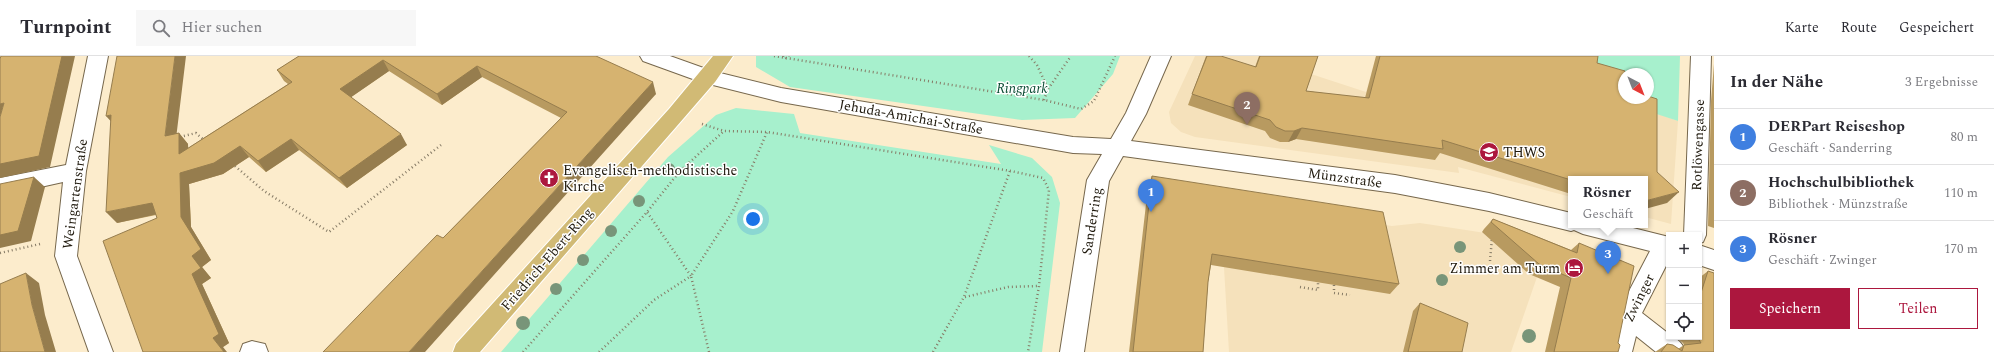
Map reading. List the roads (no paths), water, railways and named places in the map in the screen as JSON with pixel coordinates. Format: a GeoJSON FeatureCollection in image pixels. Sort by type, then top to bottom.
{"type":"FeatureCollection","features":[{"type":"Feature","properties":{"kind":"main road","name":"Friedrich-Ebert-Ring"},"geometry":{"type":"LineString","coordinates":[[465,352],[708,77],[723,56]]}},
{"type":"Feature","properties":{"kind":"street","name":"Weingartenstraße"},"geometry":{"type":"LineString","coordinates":[[98,56],[75,171],[66,256],[101,352]]}},
{"type":"Feature","properties":{"kind":"street","name":"Jehuda-Amichai-Straße"},"geometry":{"type":"LineString","coordinates":[[650,56],[708,77],[781,95],[1073,146],[1116,147]]}},
{"type":"Feature","properties":{"kind":"street","name":"Sanderring"},"geometry":{"type":"LineString","coordinates":[[1072,352],[1098,180],[1136,114],[1161,56]]}},
{"type":"Feature","properties":{"kind":"street","name":"Rotlöwengasse"},"geometry":{"type":"LineString","coordinates":[[1695,232],[1701,56]]}},
{"type":"Feature","properties":{"kind":"street","name":"Münzstraße"},"geometry":{"type":"LineString","coordinates":[[1116,147],[1395,184],[1489,202],[1568,221]]}},
{"type":"Feature","properties":{"kind":"street"},"geometry":{"type":"LineString","coordinates":[[0,187],[75,171]]}},
{"type":"Feature","properties":{"kind":"street"},"geometry":{"type":"LineString","coordinates":[[1596,228],[1666,246]]}},
{"type":"Feature","properties":{"kind":"street","name":"Zwinger"},"geometry":{"type":"LineString","coordinates":[[1620,352],[1628,316],[1666,248]]}},
{"type":"Feature","properties":{"kind":"street"},"geometry":{"type":"LineString","coordinates":[[1702,256],[1714,260]]}},
{"type":"Feature","properties":{"kind":"street"},"geometry":{"type":"LineString","coordinates":[[1628,316],[1674,352]]}},
{"type":"Feature","properties":{"kind":"place","name":"Hochschulbibliothek"},"geometry":{"type":"Point","coordinates":[1247,125]}},
{"type":"Feature","properties":{"kind":"place","name":"THWS"},"geometry":{"type":"Point","coordinates":[1489,152]}},
{"type":"Feature","properties":{"kind":"place","name":"Evangelisch-methodistische Kirche"},"geometry":{"type":"Point","coordinates":[549,178]}},
{"type":"Feature","properties":{"kind":"place","name":"DERPart Reiseshop"},"geometry":{"type":"Point","coordinates":[1151,212]}},
{"type":"Feature","properties":{"kind":"place","name":"Zimmer am Turm"},"geometry":{"type":"Point","coordinates":[1574,268]}},
{"type":"Feature","properties":{"kind":"place","name":"Rösner"},"geometry":{"type":"Point","coordinates":[1608,274]}},
{"type":"Feature","properties":{"kind":"park label","name":"Ringpark"},"geometry":{"type":"Point","coordinates":[1022,88]}}]}
